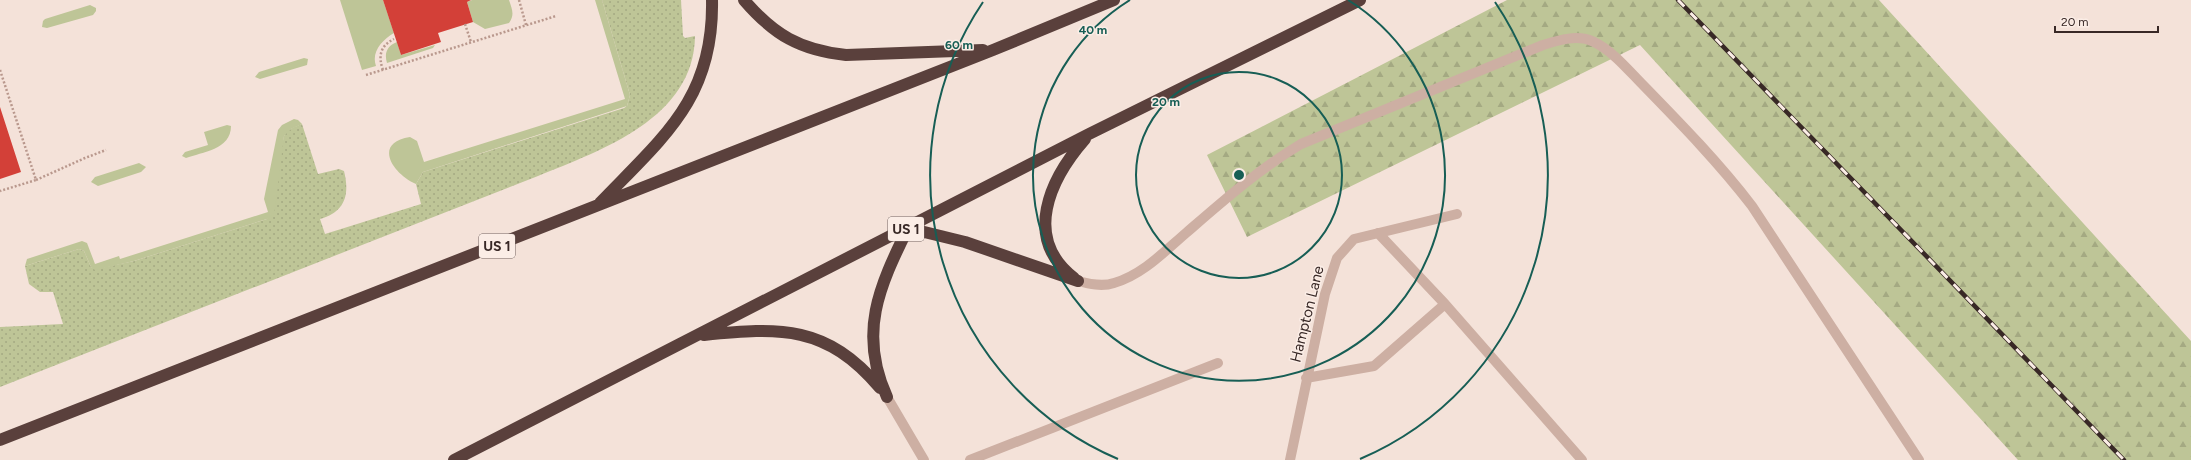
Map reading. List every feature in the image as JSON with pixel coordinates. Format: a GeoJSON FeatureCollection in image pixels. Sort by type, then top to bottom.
{"type":"FeatureCollection","features":[{"type":"Feature","properties":{"kind":"highway"},"geometry":{"type":"LineString","coordinates":[[598,206],[663,136],[681,114],[694,93],[703,74],[709,53],[712,0]]}},
{"type":"Feature","properties":{"kind":"highway"},"geometry":{"type":"LineString","coordinates":[[744,0],[770,27],[786,38],[805,47],[824,52],[846,55],[993,50]]}},
{"type":"Feature","properties":{"kind":"highway","name":"US 1"},"geometry":{"type":"LineString","coordinates":[[0,440],[993,50],[1114,0]]}},
{"type":"Feature","properties":{"kind":"highway","name":"US 1"},"geometry":{"type":"LineString","coordinates":[[454,460],[1089,134],[1359,1]]}},
{"type":"Feature","properties":{"kind":"highway"},"geometry":{"type":"LineString","coordinates":[[1078,281],[1066,272],[1050,250],[1046,236],[1045,222],[1054,185],[1074,152],[1089,134]]}},
{"type":"Feature","properties":{"kind":"highway"},"geometry":{"type":"LineString","coordinates":[[887,397],[880,382],[873,354],[872,325],[885,280],[908,228],[965,242],[1078,281]]}},
{"type":"Feature","properties":{"kind":"highway"},"geometry":{"type":"LineString","coordinates":[[696,336],[770,331],[801,334],[814,338],[837,349],[854,360],[887,397]]}},
{"type":"Feature","properties":{"kind":"street"},"geometry":{"type":"LineString","coordinates":[[1078,281],[1102,285],[1113,284],[1144,268],[1254,175],[1276,159],[1302,144],[1543,45],[1563,39],[1577,38],[1593,41],[1618,61],[1727,173],[1752,206],[1919,460]]}},
{"type":"Feature","properties":{"kind":"street","name":"Hampton Lane"},"geometry":{"type":"LineString","coordinates":[[1290,460],[1306,378],[1325,294],[1337,258],[1354,239],[1457,214]]}},
{"type":"Feature","properties":{"kind":"street"},"geometry":{"type":"LineString","coordinates":[[1378,233],[1445,304],[1582,460]]}},
{"type":"Feature","properties":{"kind":"street"},"geometry":{"type":"LineString","coordinates":[[1306,378],[1374,366],[1445,304]]}},
{"type":"Feature","properties":{"kind":"street"},"geometry":{"type":"LineString","coordinates":[[970,460],[1218,363]]}},
{"type":"Feature","properties":{"kind":"street"},"geometry":{"type":"LineString","coordinates":[[887,397],[924,460]]}},
{"type":"Feature","properties":{"kind":"path"},"geometry":{"type":"LineString","coordinates":[[519,0],[526,25]]}},
{"type":"Feature","properties":{"kind":"path"},"geometry":{"type":"LineString","coordinates":[[366,75],[556,16]]}},
{"type":"Feature","properties":{"kind":"path"},"geometry":{"type":"LineString","coordinates":[[466,24],[471,42]]}},
{"type":"Feature","properties":{"kind":"path"},"geometry":{"type":"LineString","coordinates":[[383,70],[379,58],[380,53],[383,47],[394,39]]}},
{"type":"Feature","properties":{"kind":"path"},"geometry":{"type":"LineString","coordinates":[[0,70],[36,180]]}},
{"type":"Feature","properties":{"kind":"path"},"geometry":{"type":"LineString","coordinates":[[0,191],[36,180],[106,150]]}},
{"type":"Feature","properties":{"kind":"green space"},"geometry":{"type":"Polygon","coordinates":[[[340,0],[383,0],[394,33],[385,39],[376,51],[376,66],[362,70],[340,0]]]}},
{"type":"Feature","properties":{"kind":"green space"},"geometry":{"type":"Polygon","coordinates":[[[472,0],[509,0],[512,12],[511,20],[509,23],[485,29],[473,22],[467,2],[472,0]]]}},
{"type":"Feature","properties":{"kind":"green space"},"geometry":{"type":"Polygon","coordinates":[[[595,0],[602,0],[630,95],[627,106],[423,172],[416,184],[400,173],[394,166],[390,159],[389,152],[392,145],[398,140],[410,137],[417,141],[424,162],[625,99],[595,0]]]}},
{"type":"Feature","properties":{"kind":"green space"},"geometry":{"type":"Polygon","coordinates":[[[602,0],[681,0],[683,36],[685,38],[695,36],[691,64],[679,89],[662,109],[640,127],[616,142],[563,166],[0,387],[0,327],[63,324],[53,292],[40,292],[29,284],[25,266],[79,249],[84,251],[91,267],[96,269],[134,261],[267,219],[284,136],[294,127],[302,124],[318,174],[339,169],[344,171],[346,180],[346,195],[344,201],[335,212],[320,219],[325,234],[421,204],[416,184],[423,172],[624,108],[627,106],[630,95],[602,0]]]}},
{"type":"Feature","properties":{"kind":"green space"},"geometry":{"type":"Polygon","coordinates":[[[1507,0],[1879,0],[2191,341],[2191,460],[2018,460],[1640,45],[1247,237],[1207,155],[1507,0]]]}},
{"type":"Feature","properties":{"kind":"green space"},"geometry":{"type":"Polygon","coordinates":[[[90,5],[96,8],[93,15],[47,28],[42,27],[45,19],[90,5]]]}},
{"type":"Feature","properties":{"kind":"green space"},"geometry":{"type":"Polygon","coordinates":[[[397,42],[401,55],[435,45],[433,48],[387,63],[387,50],[397,42]]]}},
{"type":"Feature","properties":{"kind":"green space"},"geometry":{"type":"Polygon","coordinates":[[[304,58],[308,59],[307,65],[260,79],[255,77],[259,72],[304,58]]]}},
{"type":"Feature","properties":{"kind":"green space"},"geometry":{"type":"Polygon","coordinates":[[[294,119],[298,120],[302,124],[291,129],[284,136],[275,209],[274,213],[267,219],[134,261],[95,270],[91,267],[84,251],[79,249],[25,266],[27,259],[82,241],[87,243],[95,264],[119,256],[120,259],[268,212],[264,199],[278,130],[282,125],[294,119]]]}},
{"type":"Feature","properties":{"kind":"green space"},"geometry":{"type":"Polygon","coordinates":[[[227,125],[231,126],[230,134],[221,145],[207,152],[186,158],[182,156],[185,152],[208,145],[204,132],[227,125]]]}},
{"type":"Feature","properties":{"kind":"green space"},"geometry":{"type":"Polygon","coordinates":[[[139,163],[146,167],[141,172],[98,186],[91,182],[95,177],[139,163]]]}},
{"type":"Feature","properties":{"kind":"building"},"geometry":{"type":"Polygon","coordinates":[[[383,0],[471,0],[467,2],[473,22],[438,33],[441,42],[401,55],[383,0]]]}},
{"type":"Feature","properties":{"kind":"building"},"geometry":{"type":"Polygon","coordinates":[[[0,107],[21,172],[0,179],[0,107]]]}},
{"type":"Feature","properties":{"kind":"railway"},"geometry":{"type":"LineString","coordinates":[[1678,0],[2124,460]]}}]}
